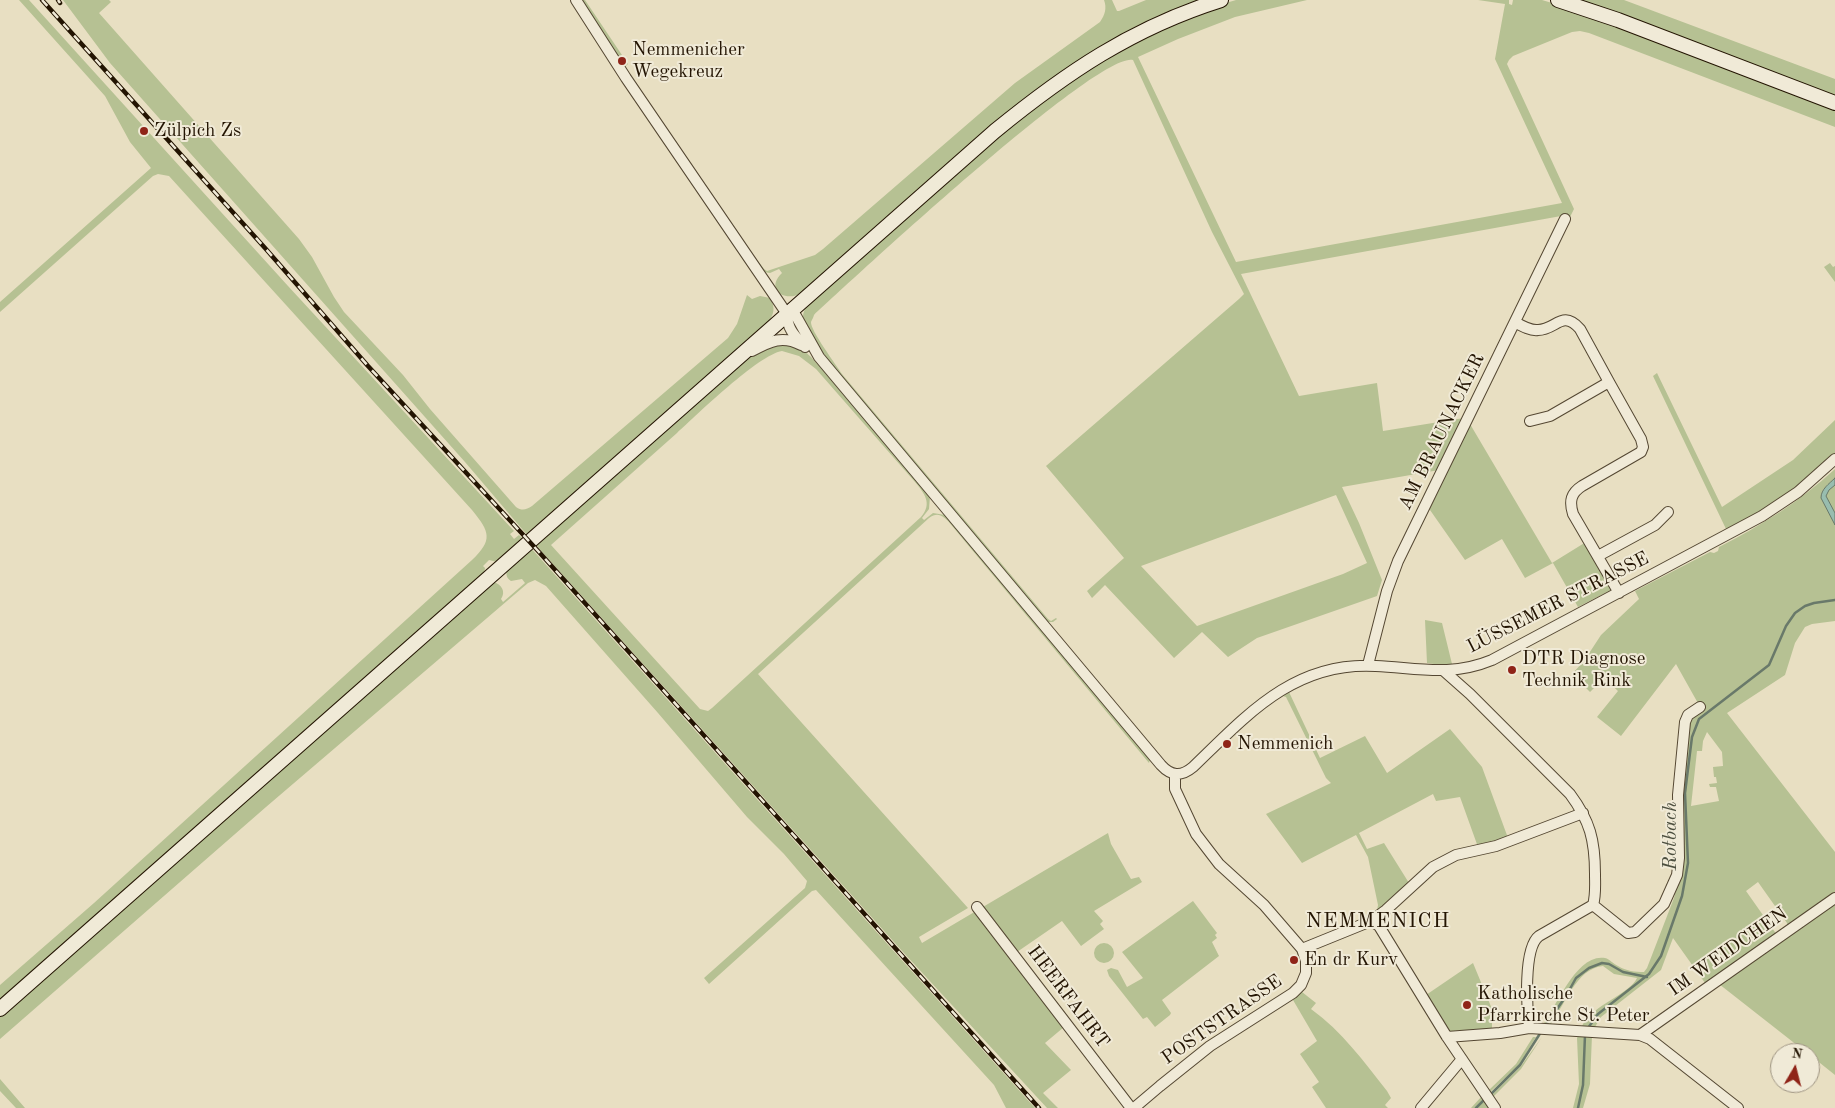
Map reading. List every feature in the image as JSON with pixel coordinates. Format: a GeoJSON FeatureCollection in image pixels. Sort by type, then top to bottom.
{"type":"FeatureCollection","features":[{"type":"Feature","properties":{"kind":"street"},"geometry":{"type":"LineString","coordinates":[[576,0],[626,78],[787,314],[787,323],[790,330],[805,347]]}},
{"type":"Feature","properties":{"kind":"street"},"geometry":{"type":"LineString","coordinates":[[0,1010],[978,146],[1054,84],[1092,58],[1134,35],[1188,11],[1221,0]]}},
{"type":"Feature","properties":{"kind":"street"},"geometry":{"type":"LineString","coordinates":[[1558,0],[1618,20],[1835,103]]}},
{"type":"Feature","properties":{"kind":"street","name":"AM BRAUNACKER"},"geometry":{"type":"LineString","coordinates":[[1368,665],[1386,591],[1398,562],[1565,219]]}},
{"type":"Feature","properties":{"kind":"street"},"geometry":{"type":"LineString","coordinates":[[787,314],[796,316],[819,357],[1161,764],[1168,771],[1175,774],[1175,789],[1196,834],[1219,864],[1264,905],[1302,949],[1371,921],[1386,910],[1433,867],[1456,855],[1496,846],[1583,812]]}},
{"type":"Feature","properties":{"kind":"street"},"geometry":{"type":"LineString","coordinates":[[1516,322],[1535,331],[1546,328],[1560,320],[1566,320],[1580,329],[1641,439],[1643,447],[1638,454],[1575,490],[1571,497],[1570,505],[1573,514],[1619,593]]}},
{"type":"Feature","properties":{"kind":"street"},"geometry":{"type":"LineString","coordinates":[[731,363],[775,340],[789,340],[805,347],[819,357]]}},
{"type":"Feature","properties":{"kind":"street"},"geometry":{"type":"LineString","coordinates":[[1530,421],[1550,416],[1609,382]]}},
{"type":"Feature","properties":{"kind":"street","name":"LÜSSEMER STRASSE"},"geometry":{"type":"LineString","coordinates":[[1175,774],[1183,774],[1188,771],[1262,703],[1301,679],[1326,670],[1368,665],[1444,671],[1466,668],[1492,660],[1773,509],[1809,483],[1835,459]]}},
{"type":"Feature","properties":{"kind":"street"},"geometry":{"type":"LineString","coordinates":[[1598,556],[1655,525],[1668,512]]}},
{"type":"Feature","properties":{"kind":"street"},"geometry":{"type":"LineString","coordinates":[[1444,671],[1470,694],[1570,794],[1583,812],[1591,831],[1595,847],[1595,895],[1593,905],[1534,939],[1531,948],[1527,980],[1539,1029]]}},
{"type":"Feature","properties":{"kind":"street"},"geometry":{"type":"LineString","coordinates":[[1593,905],[1628,933],[1635,932],[1664,904],[1675,881],[1679,863],[1678,795],[1685,722],[1688,715],[1700,707]]}},
{"type":"Feature","properties":{"kind":"street","name":"IM WEIDCHEN"},"geometry":{"type":"LineString","coordinates":[[1640,1035],[1835,898]]}},
{"type":"Feature","properties":{"kind":"street","name":"HEERFAHRT"},"geometry":{"type":"LineString","coordinates":[[977,907],[1133,1108]]}},
{"type":"Feature","properties":{"kind":"street"},"geometry":{"type":"LineString","coordinates":[[1371,921],[1381,929],[1447,1037],[1490,1100]]}},
{"type":"Feature","properties":{"kind":"street","name":"POSTSTRASSE"},"geometry":{"type":"LineString","coordinates":[[1133,1108],[1210,1046],[1296,991],[1303,982],[1306,969],[1302,949]]}},
{"type":"Feature","properties":{"kind":"street"},"geometry":{"type":"LineString","coordinates":[[1447,1037],[1539,1029],[1640,1035],[1650,1039],[1738,1108]]}},
{"type":"Feature","properties":{"kind":"street"},"geometry":{"type":"LineString","coordinates":[[1421,1108],[1462,1059]]}},
{"type":"Feature","properties":{"kind":"street"},"geometry":{"type":"LineString","coordinates":[[1432,1108],[1436,1090]]}},
{"type":"Feature","properties":{"kind":"shaded area"},"geometry":{"type":"Polygon","coordinates":[[[19,0],[29,0],[288,286],[514,531],[510,534],[514,539],[519,535],[524,540],[497,562],[489,560],[483,566],[485,568],[484,574],[0,1004],[0,985],[94,903],[472,560],[483,547],[487,536],[483,524],[472,510],[169,176],[158,174],[153,176],[0,312],[0,302],[151,168],[130,142],[105,96],[19,0]]]}},
{"type":"Feature","properties":{"kind":"shaded area"},"geometry":{"type":"Polygon","coordinates":[[[63,0],[109,0],[111,2],[99,13],[299,239],[312,257],[344,312],[403,375],[430,409],[516,507],[520,509],[524,510],[532,506],[728,338],[737,324],[747,295],[752,299],[760,296],[770,298],[774,308],[773,314],[767,323],[528,536],[465,462],[110,63],[63,0]]]}},
{"type":"Feature","properties":{"kind":"shaded area"},"geometry":{"type":"Polygon","coordinates":[[[572,0],[585,0],[628,64],[625,67],[751,252],[767,271],[815,255],[823,249],[1015,83],[1100,22],[1105,11],[1104,0],[1112,0],[1117,11],[1119,11],[1146,0],[1208,0],[1125,35],[802,293],[789,296],[779,293],[776,289],[775,284],[782,273],[779,269],[770,273],[763,272],[755,277],[619,76],[572,0]]]}},
{"type":"Feature","properties":{"kind":"shaded area"},"geometry":{"type":"Polygon","coordinates":[[[1236,0],[1307,0],[1235,17],[1138,57],[1236,262],[1562,203],[1495,59],[1505,4],[1478,0],[1509,0],[1509,4],[1512,5],[1513,0],[1542,0],[1562,6],[1835,108],[1835,127],[1589,33],[1572,32],[1513,56],[1507,64],[1574,209],[1568,221],[1561,216],[1241,274],[1299,396],[1377,383],[1383,431],[1464,418],[1439,470],[1342,487],[1382,580],[1377,596],[1257,638],[1228,657],[1202,632],[1174,658],[1105,585],[1092,598],[1087,591],[1124,558],[1046,466],[1244,294],[1212,232],[1133,60],[1111,67],[1074,91],[1027,128],[875,259],[814,315],[811,322],[819,340],[842,374],[1048,619],[1051,621],[1057,619],[1053,622],[1047,622],[833,366],[811,335],[804,322],[803,315],[807,305],[1009,125],[1116,49],[1216,6],[1236,0]],[[1336,495],[1141,566],[1197,626],[1343,574],[1367,563],[1336,495]]]}},
{"type":"Feature","properties":{"kind":"shaded area"},"geometry":{"type":"Polygon","coordinates":[[[1573,0],[1624,0],[1835,79],[1835,98],[1573,0]]]}},
{"type":"Feature","properties":{"kind":"shaded area"},"geometry":{"type":"Polygon","coordinates":[[[1830,263],[1833,267],[1835,266],[1835,282],[1824,267],[1830,263]]]}},
{"type":"Feature","properties":{"kind":"shaded area"},"geometry":{"type":"Polygon","coordinates":[[[782,342],[802,349],[811,357],[930,496],[929,509],[922,518],[924,520],[933,513],[945,515],[1150,760],[1149,763],[948,521],[939,515],[929,518],[758,674],[968,908],[919,937],[922,943],[1108,833],[1111,844],[1131,879],[1139,877],[1142,882],[1094,911],[1103,921],[1100,924],[1104,929],[1081,946],[1062,921],[1017,952],[1064,1027],[1045,1043],[1071,1070],[1043,1093],[1058,1108],[1047,1108],[903,952],[534,543],[738,365],[767,346],[782,342]],[[782,351],[758,363],[713,400],[551,545],[700,709],[708,711],[712,708],[925,512],[926,498],[915,482],[816,369],[799,356],[782,351]]]}},
{"type":"Feature","properties":{"kind":"shaded area"},"geometry":{"type":"Polygon","coordinates":[[[1657,373],[1722,507],[1793,460],[1835,420],[1835,454],[1810,477],[1784,496],[1726,529],[1653,376],[1657,373]]]}},
{"type":"Feature","properties":{"kind":"shaded area"},"geometry":{"type":"Polygon","coordinates":[[[1470,424],[1552,563],[1586,542],[1613,589],[1578,607],[1553,563],[1525,578],[1502,539],[1465,560],[1430,510],[1429,505],[1470,424]]]}},
{"type":"Feature","properties":{"kind":"shaded area"},"geometry":{"type":"Polygon","coordinates":[[[1835,469],[1835,621],[1812,624],[1805,627],[1795,643],[1785,675],[1727,713],[1835,852],[1835,1075],[1820,1063],[1820,1043],[1794,1043],[1719,984],[1710,990],[1673,938],[1661,970],[1601,1017],[1595,1027],[1582,1026],[1594,1012],[1627,989],[1637,978],[1614,974],[1603,966],[1594,968],[1578,981],[1549,1027],[1542,1026],[1568,983],[1585,964],[1595,959],[1605,958],[1621,968],[1631,971],[1644,972],[1647,968],[1674,898],[1679,877],[1675,797],[1683,714],[1688,709],[1699,705],[1676,664],[1621,736],[1597,717],[1618,691],[1604,678],[1590,692],[1572,674],[1584,661],[1601,635],[1639,599],[1635,591],[1710,552],[1718,551],[1719,547],[1780,512],[1835,469]],[[1707,732],[1703,741],[1702,751],[1697,751],[1691,806],[1719,801],[1716,787],[1710,787],[1709,784],[1717,783],[1713,767],[1723,766],[1722,752],[1707,732]],[[1758,882],[1746,891],[1777,935],[1787,926],[1787,923],[1758,882]]]}},
{"type":"Feature","properties":{"kind":"shaded area"},"geometry":{"type":"Polygon","coordinates":[[[1835,478],[1835,485],[1826,496],[1835,513],[1835,525],[1821,495],[1835,478]]]}},
{"type":"Feature","properties":{"kind":"shaded area"},"geometry":{"type":"Polygon","coordinates":[[[530,547],[1035,1108],[1006,1108],[994,1085],[816,890],[812,891],[709,984],[704,978],[805,888],[807,881],[784,854],[747,817],[546,586],[535,580],[528,583],[266,807],[0,1039],[0,1015],[493,582],[502,589],[501,599],[503,602],[525,583],[522,579],[511,581],[507,577],[507,568],[530,547]]]}},
{"type":"Feature","properties":{"kind":"shaded area"},"geometry":{"type":"Polygon","coordinates":[[[1425,620],[1442,623],[1452,664],[1427,663],[1425,620]]]}},
{"type":"Feature","properties":{"kind":"shaded area"},"geometry":{"type":"Polygon","coordinates":[[[1289,692],[1320,758],[1365,736],[1387,773],[1450,729],[1482,767],[1508,838],[1478,847],[1460,797],[1436,801],[1433,794],[1359,833],[1367,849],[1384,843],[1409,883],[1377,911],[1378,905],[1368,857],[1356,835],[1302,863],[1266,814],[1331,783],[1326,778],[1286,697],[1283,696],[1289,692]]]}},
{"type":"Feature","properties":{"kind":"shaded area"},"geometry":{"type":"Polygon","coordinates":[[[1193,901],[1217,933],[1215,935],[1217,938],[1212,942],[1219,956],[1162,1000],[1171,1013],[1155,1027],[1147,1017],[1143,1019],[1109,976],[1107,970],[1111,968],[1118,970],[1127,987],[1143,978],[1122,952],[1193,901]]]}},
{"type":"Feature","properties":{"kind":"shaded area"},"geometry":{"type":"Polygon","coordinates":[[[1104,943],[1111,946],[1114,953],[1111,960],[1104,963],[1097,960],[1094,953],[1097,946],[1104,943]]]}},
{"type":"Feature","properties":{"kind":"shaded area"},"geometry":{"type":"Polygon","coordinates":[[[1473,963],[1492,1009],[1492,1029],[1450,1031],[1426,995],[1473,963]]]}},
{"type":"Feature","properties":{"kind":"shaded area"},"geometry":{"type":"Polygon","coordinates":[[[1302,992],[1316,1003],[1311,1009],[1343,1037],[1387,1091],[1391,1098],[1385,1105],[1388,1108],[1326,1108],[1312,1087],[1319,1082],[1300,1054],[1317,1041],[1293,1000],[1302,992]]]}},
{"type":"Feature","properties":{"kind":"shaded area"},"geometry":{"type":"Polygon","coordinates":[[[1579,1034],[1592,1035],[1590,1084],[1583,1108],[1573,1108],[1579,1084],[1577,1038],[1579,1034]]]}},
{"type":"Feature","properties":{"kind":"shaded area"},"geometry":{"type":"Polygon","coordinates":[[[1533,1037],[1536,1037],[1519,1065],[1490,1092],[1489,1090],[1516,1064],[1533,1037]]]}},
{"type":"Feature","properties":{"kind":"shaded area"},"geometry":{"type":"Polygon","coordinates":[[[1542,1037],[1521,1069],[1493,1097],[1492,1095],[1521,1066],[1542,1037]]]}},
{"type":"Feature","properties":{"kind":"shaded area"},"geometry":{"type":"Polygon","coordinates":[[[0,1079],[25,1108],[16,1108],[0,1091],[0,1079]]]}},
{"type":"Feature","properties":{"kind":"shaded area"},"geometry":{"type":"Polygon","coordinates":[[[1482,1096],[1490,1108],[1471,1108],[1482,1096]]]}},
{"type":"Feature","properties":{"kind":"waterway","name":"Rotbach"},"geometry":{"type":"LineString","coordinates":[[1588,1028],[1598,1014],[1649,974],[1661,956],[1682,896],[1688,863],[1685,793],[1692,737],[1699,719],[1769,665],[1786,626],[1795,613],[1805,606],[1814,603],[1835,600]]}},
{"type":"Feature","properties":{"kind":"waterway"},"geometry":{"type":"LineString","coordinates":[[1546,1025],[1576,978],[1589,968],[1602,963],[1609,964],[1623,972],[1647,977]]}},
{"type":"Feature","properties":{"kind":"waterway"},"geometry":{"type":"LineString","coordinates":[[1490,1095],[1520,1065],[1541,1032]]}},
{"type":"Feature","properties":{"kind":"waterway","name":"Rotbach"},"geometry":{"type":"LineString","coordinates":[[1578,1108],[1583,1085],[1585,1035]]}},
{"type":"Feature","properties":{"kind":"waterway"},"geometry":{"type":"LineString","coordinates":[[1476,1108],[1486,1098]]}},
{"type":"Feature","properties":{"kind":"railway"},"geometry":{"type":"LineString","coordinates":[[42,0],[265,248],[368,366],[539,552],[1039,1108]]}},
{"type":"Feature","properties":{"kind":"place","name":"Nemmenicher Wegekreuz"},"geometry":{"type":"Point","coordinates":[622,61]}},
{"type":"Feature","properties":{"kind":"place","name":"Zülpich Zs"},"geometry":{"type":"Point","coordinates":[144,131]}},
{"type":"Feature","properties":{"kind":"place","name":"DTR Diagnose Technik Rink"},"geometry":{"type":"Point","coordinates":[1512,670]}},
{"type":"Feature","properties":{"kind":"place","name":"Nemmenich"},"geometry":{"type":"Point","coordinates":[1227,744]}},
{"type":"Feature","properties":{"kind":"place","name":"En dr Kurv"},"geometry":{"type":"Point","coordinates":[1294,960]}},
{"type":"Feature","properties":{"kind":"place","name":"Katholische Pfarrkirche St. Peter"},"geometry":{"type":"Point","coordinates":[1467,1005]}},
{"type":"Feature","properties":{"kind":"district","name":"NEMMENICH"},"geometry":{"type":"Point","coordinates":[1378,921]}}]}
